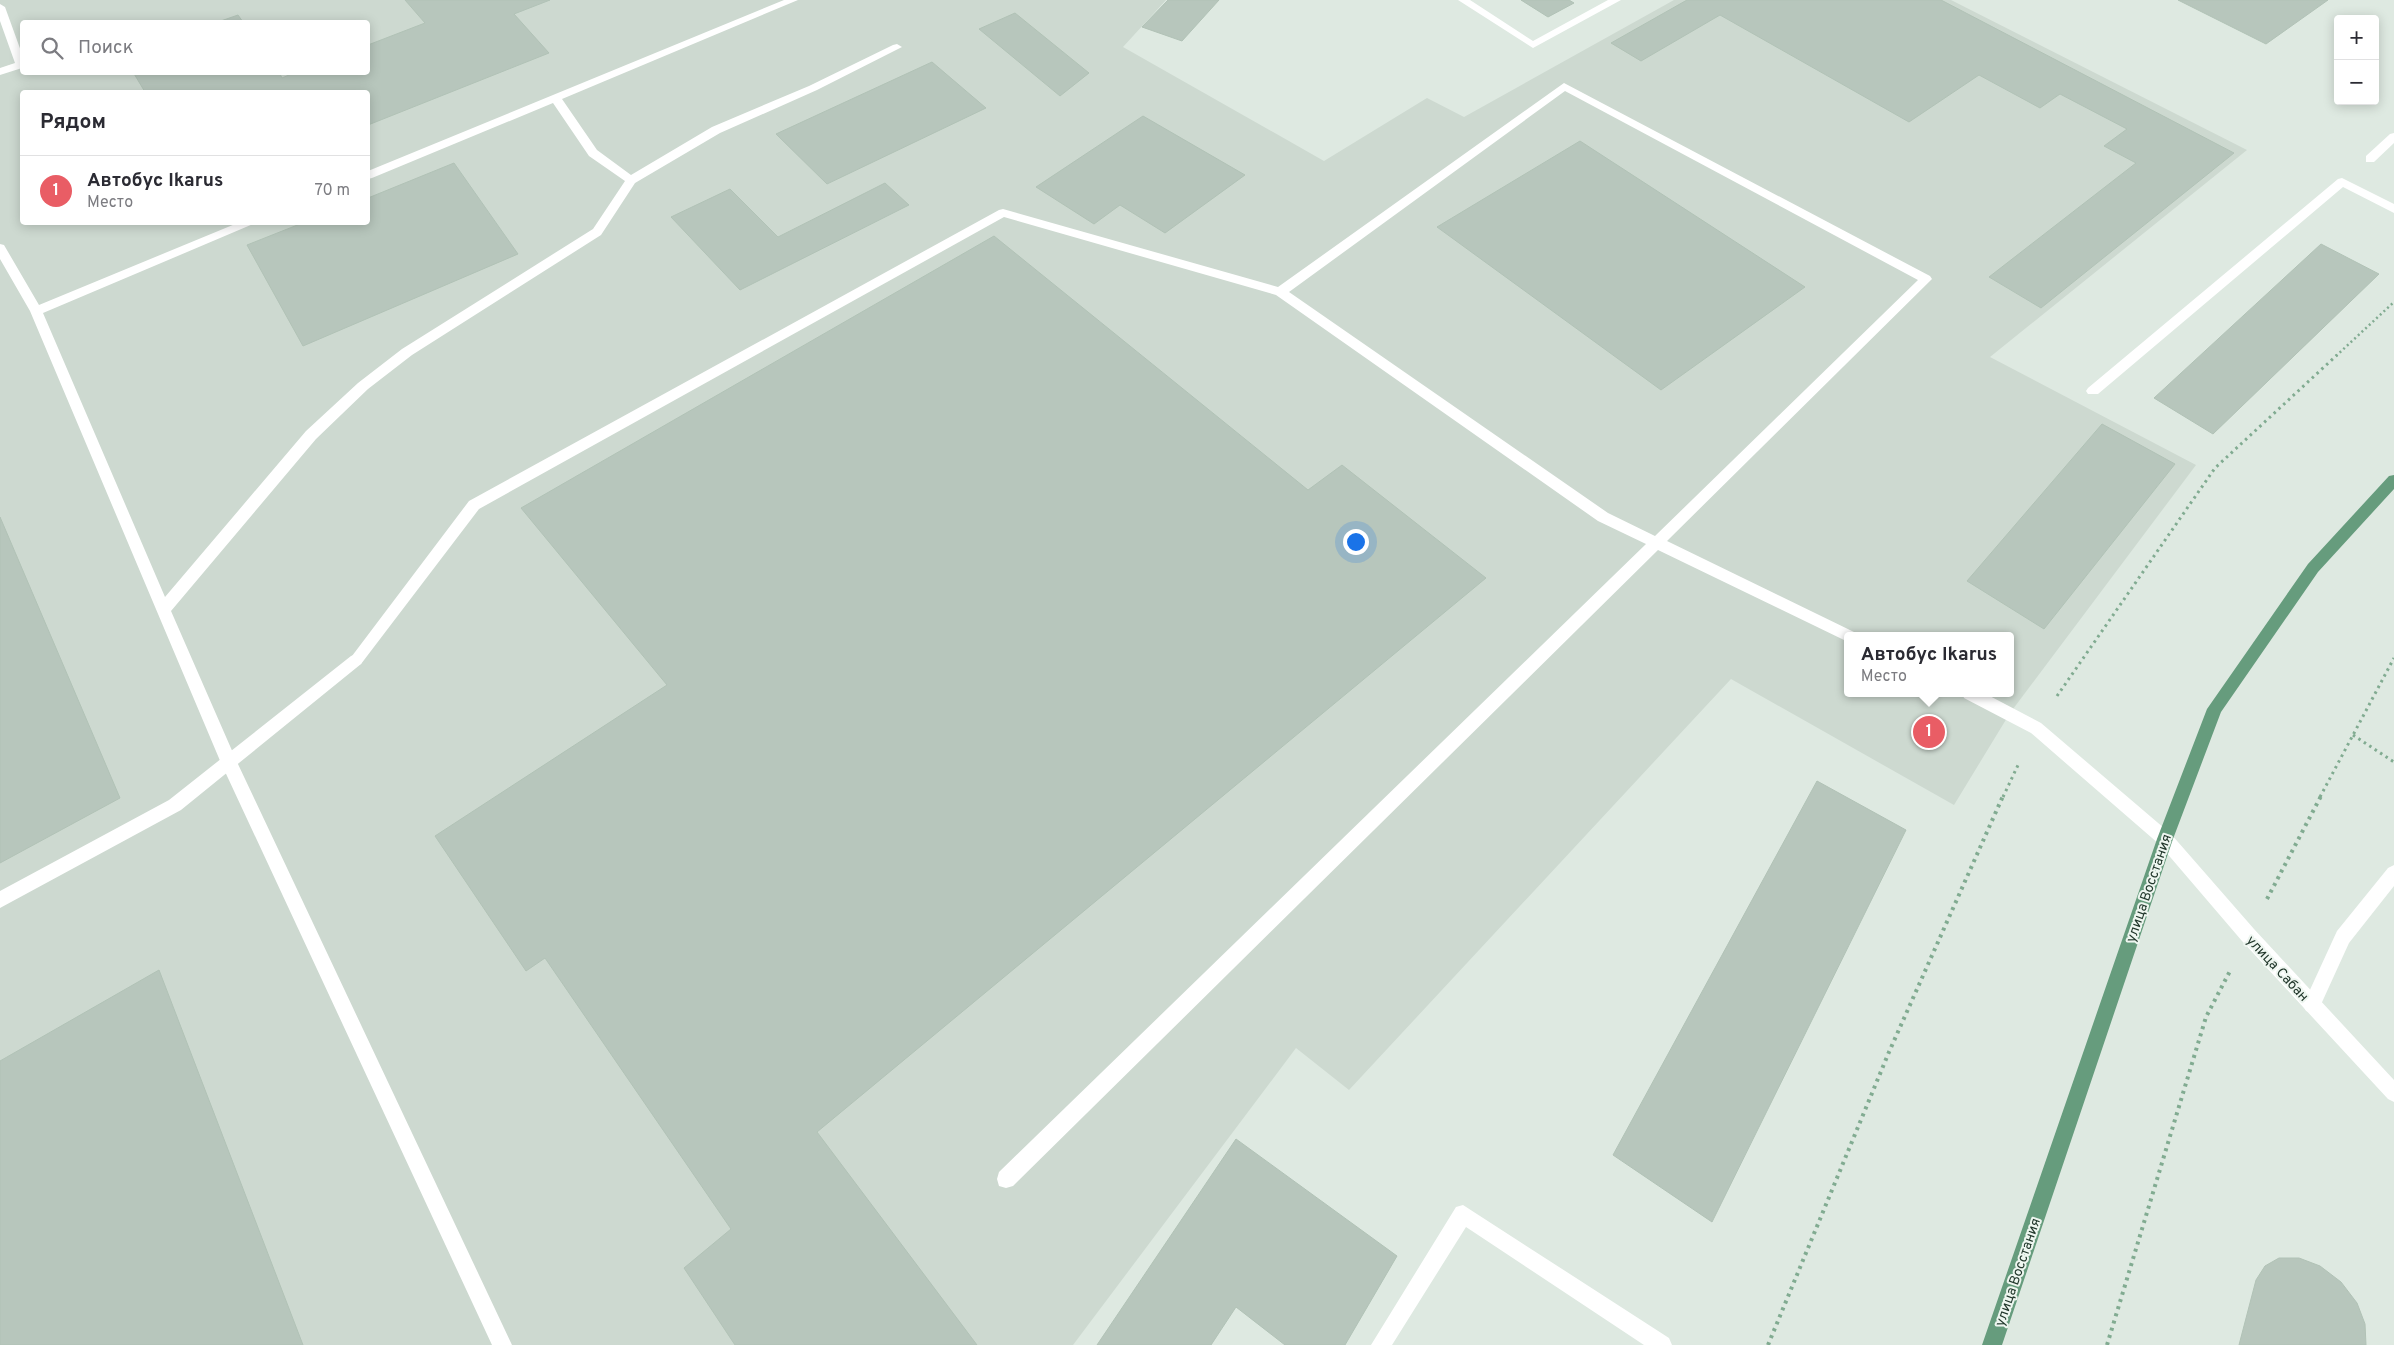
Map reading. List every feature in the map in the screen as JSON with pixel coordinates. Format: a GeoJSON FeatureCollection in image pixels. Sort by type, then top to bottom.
{"type":"FeatureCollection","features":[{"type":"Feature","properties":{"kind":"main road","name":"улица Восстания"},"geometry":{"type":"LineString","coordinates":[[1992,1345],[2165,840],[2215,709],[2316,563],[2394,480]]}},
{"type":"Feature","properties":{"kind":"street"},"geometry":{"type":"LineString","coordinates":[[370,174],[793,0]]}},
{"type":"Feature","properties":{"kind":"street"},"geometry":{"type":"LineString","coordinates":[[1463,0],[1533,46],[1616,0]]}},
{"type":"Feature","properties":{"kind":"street"},"geometry":{"type":"LineString","coordinates":[[0,7],[20,62]]}},
{"type":"Feature","properties":{"kind":"street"},"geometry":{"type":"LineString","coordinates":[[164,610],[311,435],[363,386],[407,352],[597,232],[631,180],[716,130],[813,88],[897,47]]}},
{"type":"Feature","properties":{"kind":"street"},"geometry":{"type":"LineString","coordinates":[[0,72],[20,65]]}},
{"type":"Feature","properties":{"kind":"street"},"geometry":{"type":"LineString","coordinates":[[1006,1179],[1926,279],[1564,86],[1280,292]]}},
{"type":"Feature","properties":{"kind":"street"},"geometry":{"type":"LineString","coordinates":[[555,98],[593,153],[631,180]]}},
{"type":"Feature","properties":{"kind":"street"},"geometry":{"type":"LineString","coordinates":[[2370,159],[2394,137]]}},
{"type":"Feature","properties":{"kind":"street"},"geometry":{"type":"LineString","coordinates":[[2093,391],[2342,182],[2394,208]]}},
{"type":"Feature","properties":{"kind":"street"},"geometry":{"type":"LineString","coordinates":[[0,900],[175,805],[356,660],[474,505],[1003,213],[1280,292],[1603,517],[1844,634]]}},
{"type":"Feature","properties":{"kind":"street"},"geometry":{"type":"LineString","coordinates":[[36,311],[245,225]]}},
{"type":"Feature","properties":{"kind":"street"},"geometry":{"type":"LineString","coordinates":[[0,248],[36,311],[229,762],[502,1345]]}},
{"type":"Feature","properties":{"kind":"street","name":"улица Сабан"},"geometry":{"type":"LineString","coordinates":[[1976,697],[2036,728],[2165,840],[2248,935],[2394,1093]]}},
{"type":"Feature","properties":{"kind":"street"},"geometry":{"type":"LineString","coordinates":[[2312,1005],[2343,937],[2394,873]]}},
{"type":"Feature","properties":{"kind":"street"},"geometry":{"type":"LineString","coordinates":[[1381,1345],[1462,1214],[1662,1345]]}},
{"type":"Feature","properties":{"kind":"path"},"geometry":{"type":"LineString","coordinates":[[1768,1345],[1867,1108],[1992,819],[2036,728],[2084,654],[2215,468],[2394,302]]}},
{"type":"Feature","properties":{"kind":"path"},"geometry":{"type":"LineString","coordinates":[[2107,1345],[2206,1017],[2394,658]]}},
{"type":"Feature","properties":{"kind":"path"},"geometry":{"type":"LineString","coordinates":[[2353,735],[2394,762]]}},
{"type":"Feature","properties":{"kind":"shaded area"},"geometry":{"type":"Polygon","coordinates":[[[0,0],[1166,0],[1123,47],[1324,161],[1427,98],[1464,117],[1674,0],[1951,0],[2247,150],[1990,357],[2196,465],[2010,713],[1954,805],[1731,679],[1349,1090],[1296,1048],[1073,1345],[0,1345],[0,0]]]}},
{"type":"Feature","properties":{"kind":"building"},"geometry":{"type":"Polygon","coordinates":[[[405,0],[550,0],[514,14],[549,53],[370,124],[370,90],[144,90],[135,75],[280,75],[282,78],[289,75],[370,75],[370,44],[425,23],[405,0]]]}},
{"type":"Feature","properties":{"kind":"building"},"geometry":{"type":"Polygon","coordinates":[[[1168,0],[1219,0],[1182,41],[1142,27],[1168,0]]]}},
{"type":"Feature","properties":{"kind":"building"},"geometry":{"type":"Polygon","coordinates":[[[1521,0],[1569,0],[1574,3],[1548,17],[1521,0]]]}},
{"type":"Feature","properties":{"kind":"building"},"geometry":{"type":"Polygon","coordinates":[[[1687,0],[1941,0],[2234,153],[2041,308],[1989,277],[2136,163],[2104,146],[2127,129],[2060,94],[2040,108],[1979,75],[1909,122],[1720,15],[1641,61],[1611,43],[1687,0]]]}},
{"type":"Feature","properties":{"kind":"building"},"geometry":{"type":"Polygon","coordinates":[[[2178,0],[2328,0],[2266,44],[2178,0]]]}},
{"type":"Feature","properties":{"kind":"building"},"geometry":{"type":"Polygon","coordinates":[[[1015,13],[1089,73],[1060,96],[979,29],[1015,13]]]}},
{"type":"Feature","properties":{"kind":"building"},"geometry":{"type":"Polygon","coordinates":[[[238,15],[242,20],[224,20],[238,15]]]}},
{"type":"Feature","properties":{"kind":"building"},"geometry":{"type":"Polygon","coordinates":[[[932,62],[986,108],[827,184],[776,134],[932,62]]]}},
{"type":"Feature","properties":{"kind":"building"},"geometry":{"type":"Polygon","coordinates":[[[1143,116],[1245,175],[1165,233],[1120,205],[1094,224],[1036,187],[1143,116]]]}},
{"type":"Feature","properties":{"kind":"building"},"geometry":{"type":"Polygon","coordinates":[[[1580,141],[1805,287],[1661,390],[1437,227],[1580,141]]]}},
{"type":"Feature","properties":{"kind":"building"},"geometry":{"type":"Polygon","coordinates":[[[454,163],[518,254],[303,346],[247,245],[297,225],[370,225],[370,197],[454,163]]]}},
{"type":"Feature","properties":{"kind":"building"},"geometry":{"type":"Polygon","coordinates":[[[885,183],[909,205],[740,290],[671,217],[730,189],[778,237],[885,183]]]}},
{"type":"Feature","properties":{"kind":"building"},"geometry":{"type":"Polygon","coordinates":[[[994,236],[1308,490],[1342,465],[1486,578],[817,1132],[977,1345],[735,1345],[684,1268],[731,1229],[545,958],[526,971],[435,836],[667,685],[521,508],[994,236]]]}},
{"type":"Feature","properties":{"kind":"building"},"geometry":{"type":"Polygon","coordinates":[[[2321,244],[2379,274],[2213,434],[2154,398],[2321,244]]]}},
{"type":"Feature","properties":{"kind":"building"},"geometry":{"type":"Polygon","coordinates":[[[2102,424],[2175,464],[2044,629],[1967,581],[2102,424]]]}},
{"type":"Feature","properties":{"kind":"building"},"geometry":{"type":"Polygon","coordinates":[[[0,517],[120,798],[0,863],[0,517]]]}},
{"type":"Feature","properties":{"kind":"building"},"geometry":{"type":"Polygon","coordinates":[[[1817,781],[1906,830],[1712,1222],[1613,1155],[1817,781]]]}},
{"type":"Feature","properties":{"kind":"building"},"geometry":{"type":"Polygon","coordinates":[[[159,970],[303,1345],[0,1345],[0,1061],[159,970]]]}},
{"type":"Feature","properties":{"kind":"building"},"geometry":{"type":"Polygon","coordinates":[[[1236,1139],[1397,1256],[1345,1345],[1285,1345],[1236,1307],[1211,1345],[1097,1345],[1236,1139]]]}},
{"type":"Feature","properties":{"kind":"building"},"geometry":{"type":"Polygon","coordinates":[[[2279,1258],[2299,1258],[2320,1266],[2341,1282],[2357,1303],[2365,1324],[2366,1345],[2239,1345],[2256,1280],[2265,1266],[2279,1258]]]}},
{"type":"Feature","properties":{"kind":"place","name":"Автобус Ikarus"},"geometry":{"type":"Point","coordinates":[1929,732]}}]}
